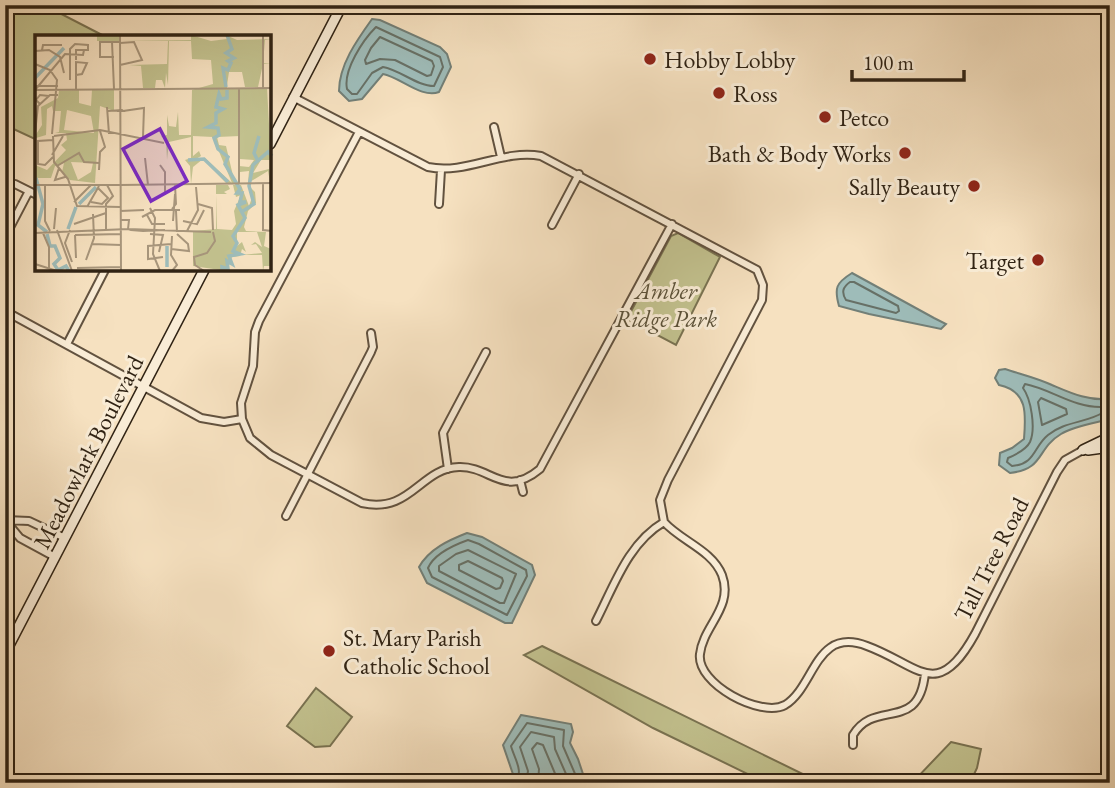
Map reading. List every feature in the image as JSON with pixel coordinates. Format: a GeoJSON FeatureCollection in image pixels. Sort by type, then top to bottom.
{"type":"FeatureCollection","features":[{"type":"Feature","properties":{"kind":"street"},"geometry":{"type":"LineString","coordinates":[[271,142],[342,5]]}},
{"type":"Feature","properties":{"kind":"street"},"geometry":{"type":"LineString","coordinates":[[293,97],[418,163],[441,170],[519,154],[541,156],[753,268],[760,275],[767,285],[762,300],[660,499],[664,522],[710,558],[722,576],[725,589],[723,600],[699,658],[705,676],[723,689],[759,707],[777,708],[795,696],[825,651],[835,645],[847,643],[866,645],[925,673],[922,691],[911,707],[898,713],[869,718],[853,735],[853,745]]}},
{"type":"Feature","properties":{"kind":"street"},"geometry":{"type":"LineString","coordinates":[[494,127],[501,157]]}},
{"type":"Feature","properties":{"kind":"street"},"geometry":{"type":"LineString","coordinates":[[359,132],[259,321],[255,332],[253,366],[242,398],[242,419],[250,438],[257,446],[354,499],[379,505],[402,499],[448,468],[466,467],[499,480],[520,480],[534,474],[545,462],[671,224]]}},
{"type":"Feature","properties":{"kind":"street"},"geometry":{"type":"LineString","coordinates":[[439,204],[441,170]]}},
{"type":"Feature","properties":{"kind":"street"},"geometry":{"type":"LineString","coordinates":[[552,225],[579,174]]}},
{"type":"Feature","properties":{"kind":"street"},"geometry":{"type":"LineString","coordinates":[[15,184],[35,194]]}},
{"type":"Feature","properties":{"kind":"street"},"geometry":{"type":"LineString","coordinates":[[5,237],[29,191]]}},
{"type":"Feature","properties":{"kind":"street"},"geometry":{"type":"LineString","coordinates":[[66,344],[104,271]]}},
{"type":"Feature","properties":{"kind":"street","name":"Meadowlark Boulevard"},"geometry":{"type":"LineString","coordinates":[[5,653],[203,271]]}},
{"type":"Feature","properties":{"kind":"street"},"geometry":{"type":"LineString","coordinates":[[5,311],[201,418],[224,422],[242,419]]}},
{"type":"Feature","properties":{"kind":"street"},"geometry":{"type":"LineString","coordinates":[[286,516],[371,352],[371,333]]}},
{"type":"Feature","properties":{"kind":"street"},"geometry":{"type":"LineString","coordinates":[[448,468],[443,433],[486,352]]}},
{"type":"Feature","properties":{"kind":"street","name":"Tall Tree Road"},"geometry":{"type":"LineString","coordinates":[[925,673],[945,670],[962,657],[1065,460],[1110,437]]}},
{"type":"Feature","properties":{"kind":"street"},"geometry":{"type":"LineString","coordinates":[[1083,450],[1110,447]]}},
{"type":"Feature","properties":{"kind":"street"},"geometry":{"type":"LineString","coordinates":[[520,480],[523,492]]}},
{"type":"Feature","properties":{"kind":"street"},"geometry":{"type":"LineString","coordinates":[[6,520],[29,521],[65,538]]}},
{"type":"Feature","properties":{"kind":"street"},"geometry":{"type":"LineString","coordinates":[[6,520],[20,538],[55,557]]}},
{"type":"Feature","properties":{"kind":"street"},"geometry":{"type":"LineString","coordinates":[[596,621],[636,545],[649,531],[664,522]]}},
{"type":"Feature","properties":{"kind":"green space"},"geometry":{"type":"Polygon","coordinates":[[[5,5],[44,5],[102,35],[35,35],[35,139],[5,125],[5,5]]]}},
{"type":"Feature","properties":{"kind":"green space","name":"Amber Ridge Park"},"geometry":{"type":"Polygon","coordinates":[[[678,233],[720,257],[676,345],[627,319],[671,236],[678,233]]]}},
{"type":"Feature","properties":{"kind":"green space"},"geometry":{"type":"Polygon","coordinates":[[[542,646],[821,783],[762,783],[653,728],[524,655],[542,646]]]}},
{"type":"Feature","properties":{"kind":"green space"},"geometry":{"type":"Polygon","coordinates":[[[316,688],[352,717],[330,746],[315,747],[287,726],[316,688]]]}},
{"type":"Feature","properties":{"kind":"green space"},"geometry":{"type":"Polygon","coordinates":[[[951,742],[981,749],[970,783],[912,783],[951,742]]]}},
{"type":"Feature","properties":{"kind":"water"},"geometry":{"type":"Polygon","coordinates":[[[372,19],[380,20],[440,47],[447,54],[451,67],[439,92],[425,93],[383,74],[362,99],[349,101],[339,91],[345,62],[372,19]]]}},
{"type":"Feature","properties":{"kind":"water"},"geometry":{"type":"Polygon","coordinates":[[[852,273],[946,324],[941,329],[839,306],[838,286],[852,273]]]}},
{"type":"Feature","properties":{"kind":"water"},"geometry":{"type":"Polygon","coordinates":[[[1005,369],[1080,396],[1110,399],[1110,419],[1066,431],[1047,446],[1035,463],[1021,471],[1010,473],[999,465],[1000,453],[1024,439],[1025,413],[1015,392],[999,385],[995,378],[999,370],[1005,369]]]}},
{"type":"Feature","properties":{"kind":"water"},"geometry":{"type":"Polygon","coordinates":[[[467,533],[482,537],[532,565],[535,575],[512,623],[505,623],[427,583],[419,567],[434,550],[467,533]]]}},
{"type":"Feature","properties":{"kind":"water"},"geometry":{"type":"Polygon","coordinates":[[[521,715],[571,724],[573,732],[570,743],[586,783],[516,783],[503,745],[521,715]]]}},
{"type":"Feature","properties":{"kind":"place","name":"Hobby Lobby"},"geometry":{"type":"Point","coordinates":[650,59]}},
{"type":"Feature","properties":{"kind":"place","name":"Ross"},"geometry":{"type":"Point","coordinates":[719,93]}},
{"type":"Feature","properties":{"kind":"place","name":"Petco"},"geometry":{"type":"Point","coordinates":[825,117]}},
{"type":"Feature","properties":{"kind":"place","name":"Bath & Body Works"},"geometry":{"type":"Point","coordinates":[905,153]}},
{"type":"Feature","properties":{"kind":"place","name":"Sally Beauty"},"geometry":{"type":"Point","coordinates":[974,186]}},
{"type":"Feature","properties":{"kind":"place","name":"Target"},"geometry":{"type":"Point","coordinates":[1038,260]}},
{"type":"Feature","properties":{"kind":"place","name":"St. Mary Parish Catholic School"},"geometry":{"type":"Point","coordinates":[329,651]}}]}
